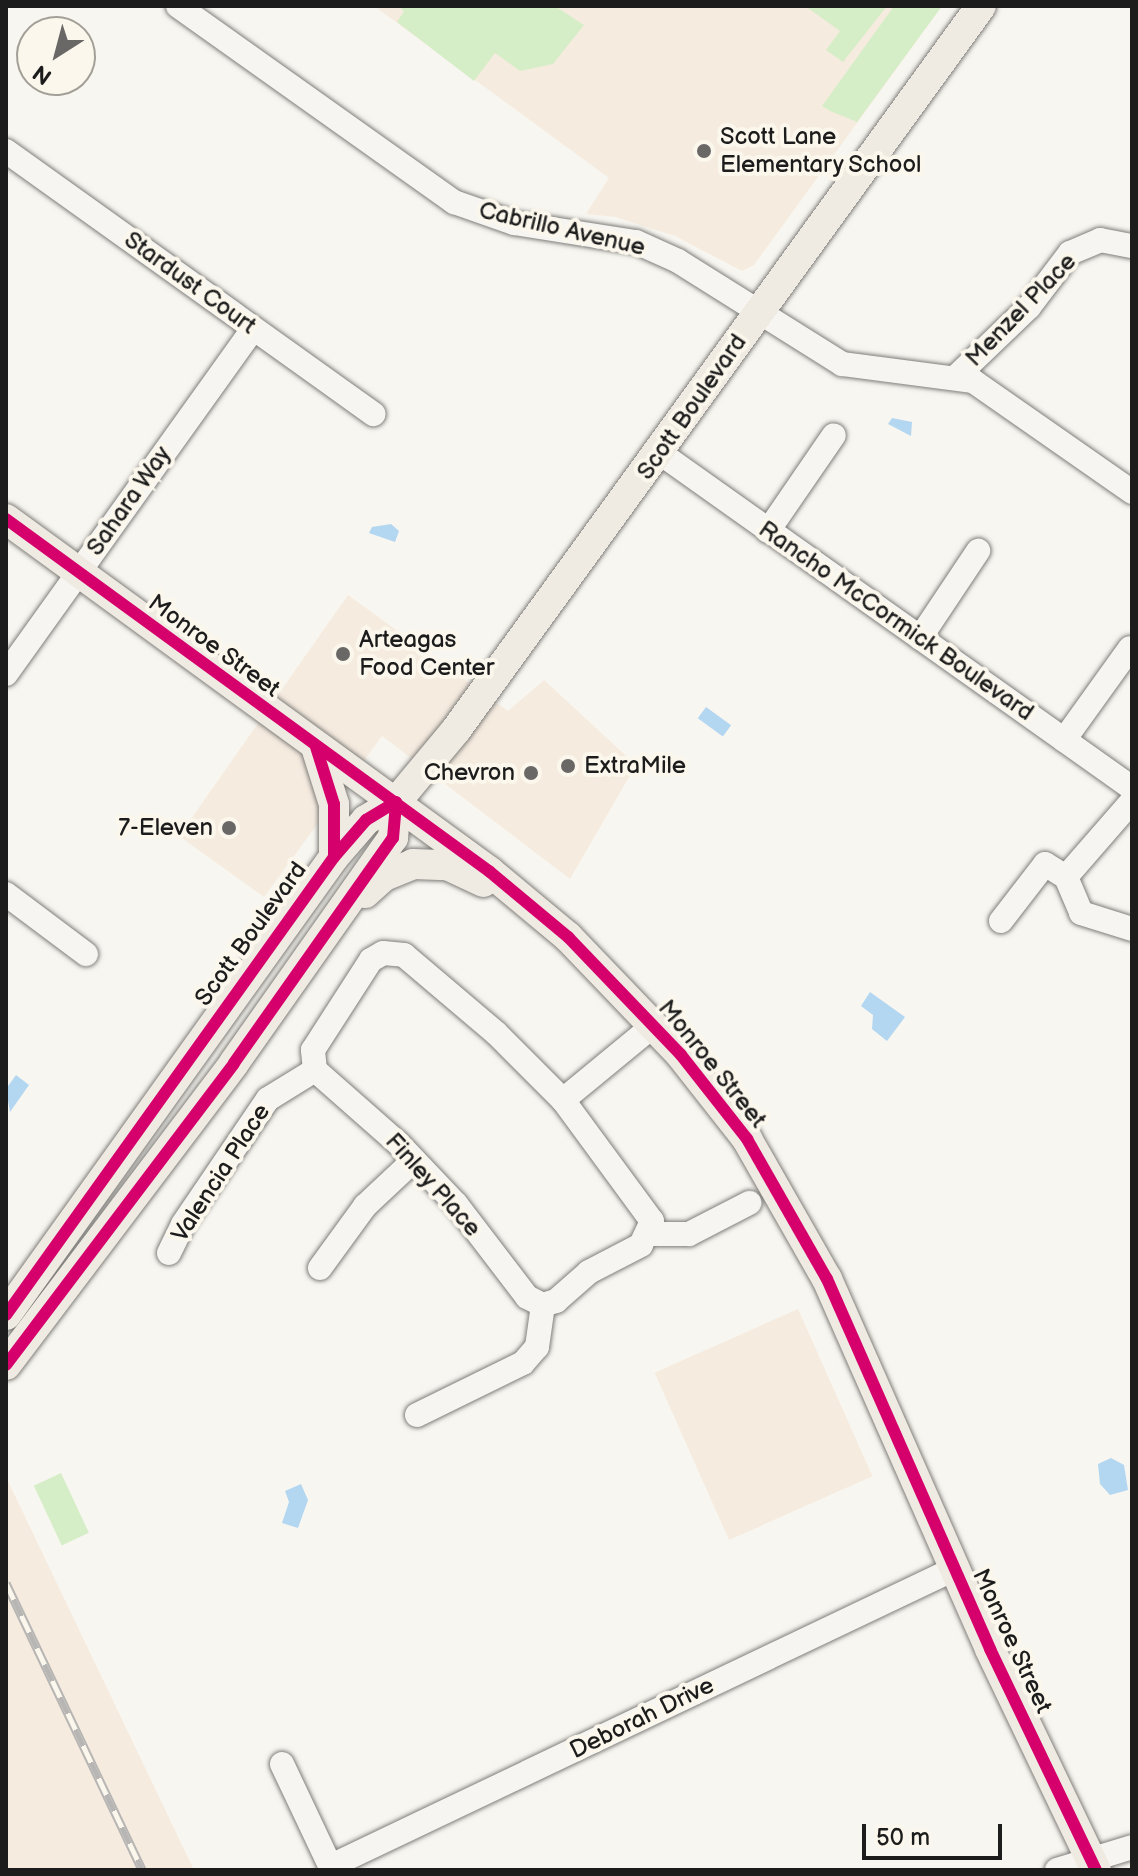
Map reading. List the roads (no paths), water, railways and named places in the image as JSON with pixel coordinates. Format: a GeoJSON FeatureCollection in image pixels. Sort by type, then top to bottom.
{"type":"FeatureCollection","features":[{"type":"Feature","properties":{"kind":"main road","name":"Scott Boulevard"},"geometry":{"type":"LineString","coordinates":[[6,1315],[334,857],[366,820],[396,802],[456,730],[660,453],[981,6]]}},
{"type":"Feature","properties":{"kind":"main road","name":"Monroe Street"},"geometry":{"type":"LineString","coordinates":[[6,519],[316,747],[396,802],[525,901],[654,1025],[747,1139],[827,1279],[954,1569],[1093,1865]]}},
{"type":"Feature","properties":{"kind":"main road"},"geometry":{"type":"LineString","coordinates":[[316,747],[334,804],[334,857]]}},
{"type":"Feature","properties":{"kind":"main road"},"geometry":{"type":"LineString","coordinates":[[6,1365],[393,838],[396,802]]}},
{"type":"Feature","properties":{"kind":"main road"},"geometry":{"type":"LineString","coordinates":[[331,925],[384,876],[413,864],[447,865],[525,901]]}},
{"type":"Feature","properties":{"kind":"street","name":"Cabrillo Avenue"},"geometry":{"type":"LineString","coordinates":[[178,6],[454,202],[514,223],[636,242],[678,261],[842,364],[863,371],[957,376],[990,390],[1132,492]]}},
{"type":"Feature","properties":{"kind":"street","name":"Stardust Court"},"geometry":{"type":"LineString","coordinates":[[6,151],[374,414]]}},
{"type":"Feature","properties":{"kind":"street","name":"Menzel Place"},"geometry":{"type":"LineString","coordinates":[[957,376],[1029,307],[1070,253],[1100,240],[1132,246]]}},
{"type":"Feature","properties":{"kind":"street","name":"Sahara Way"},"geometry":{"type":"LineString","coordinates":[[6,674],[253,329]]}},
{"type":"Feature","properties":{"kind":"street"},"geometry":{"type":"LineString","coordinates":[[768,531],[834,435]]}},
{"type":"Feature","properties":{"kind":"street","name":"Rancho McCormick Boulevard"},"geometry":{"type":"LineString","coordinates":[[660,453],[1132,788]]}},
{"type":"Feature","properties":{"kind":"street"},"geometry":{"type":"LineString","coordinates":[[920,638],[978,551]]}},
{"type":"Feature","properties":{"kind":"street"},"geometry":{"type":"LineString","coordinates":[[1064,740],[1130,648]]}},
{"type":"Feature","properties":{"kind":"street"},"geometry":{"type":"LineString","coordinates":[[1066,877],[1132,801]]}},
{"type":"Feature","properties":{"kind":"street"},"geometry":{"type":"LineString","coordinates":[[1001,921],[1045,864],[1066,877],[1081,913],[1132,929]]}},
{"type":"Feature","properties":{"kind":"street"},"geometry":{"type":"LineString","coordinates":[[6,894],[86,954]]}},
{"type":"Feature","properties":{"kind":"street"},"geometry":{"type":"LineString","coordinates":[[315,1070],[313,1050],[371,960],[383,953],[404,955],[496,1033],[563,1100],[652,1221],[641,1245],[589,1272],[556,1301],[543,1305],[537,1347],[523,1363],[417,1415]]}},
{"type":"Feature","properties":{"kind":"street"},"geometry":{"type":"LineString","coordinates":[[563,1100],[654,1025]]}},
{"type":"Feature","properties":{"kind":"street","name":"Finley Place"},"geometry":{"type":"LineString","coordinates":[[315,1070],[414,1160],[456,1204],[527,1297],[543,1305]]}},
{"type":"Feature","properties":{"kind":"street","name":"Valencia Place"},"geometry":{"type":"LineString","coordinates":[[169,1253],[183,1224],[268,1099],[315,1070]]}},
{"type":"Feature","properties":{"kind":"street"},"geometry":{"type":"LineString","coordinates":[[320,1268],[365,1206],[414,1160]]}},
{"type":"Feature","properties":{"kind":"street"},"geometry":{"type":"LineString","coordinates":[[648,1234],[689,1234],[749,1203]]}},
{"type":"Feature","properties":{"kind":"street","name":"Deborah Drive"},"geometry":{"type":"LineString","coordinates":[[332,1868],[954,1569]]}},
{"type":"Feature","properties":{"kind":"street"},"geometry":{"type":"LineString","coordinates":[[282,1764],[332,1868]]}},
{"type":"Feature","properties":{"kind":"street"},"geometry":{"type":"LineString","coordinates":[[1057,1870],[1093,1865],[1132,1847]]}},
{"type":"Feature","properties":{"kind":"water"},"geometry":{"type":"Polygon","coordinates":[[[892,418],[912,422],[911,436],[888,424],[892,418]]]}},
{"type":"Feature","properties":{"kind":"water"},"geometry":{"type":"Polygon","coordinates":[[[391,524],[399,531],[395,542],[369,533],[372,527],[391,524]]]}},
{"type":"Feature","properties":{"kind":"water"},"geometry":{"type":"Polygon","coordinates":[[[706,707],[731,725],[723,737],[698,718],[706,707]]]}},
{"type":"Feature","properties":{"kind":"water"},"geometry":{"type":"Polygon","coordinates":[[[870,992],[905,1017],[887,1041],[872,1029],[873,1015],[861,1006],[870,992]]]}},
{"type":"Feature","properties":{"kind":"water"},"geometry":{"type":"Polygon","coordinates":[[[16,1075],[29,1085],[10,1112],[6,1089],[16,1075]]]}},
{"type":"Feature","properties":{"kind":"water"},"geometry":{"type":"Polygon","coordinates":[[[1111,1458],[1124,1465],[1128,1490],[1110,1495],[1100,1484],[1098,1464],[1111,1458]]]}},
{"type":"Feature","properties":{"kind":"water"},"geometry":{"type":"Polygon","coordinates":[[[301,1484],[308,1500],[298,1528],[282,1523],[289,1502],[285,1491],[301,1484]]]}},
{"type":"Feature","properties":{"kind":"railway"},"geometry":{"type":"LineString","coordinates":[[6,1583],[142,1870]]}},
{"type":"Feature","properties":{"kind":"place","name":"Scott Lane Elementary School"},"geometry":{"type":"Point","coordinates":[704,151]}},
{"type":"Feature","properties":{"kind":"place","name":"Arteagas Food Center"},"geometry":{"type":"Point","coordinates":[343,654]}},
{"type":"Feature","properties":{"kind":"place","name":"ExtraMile"},"geometry":{"type":"Point","coordinates":[568,766]}},
{"type":"Feature","properties":{"kind":"place","name":"Chevron"},"geometry":{"type":"Point","coordinates":[531,773]}},
{"type":"Feature","properties":{"kind":"place","name":"7-Eleven"},"geometry":{"type":"Point","coordinates":[229,828]}}]}
